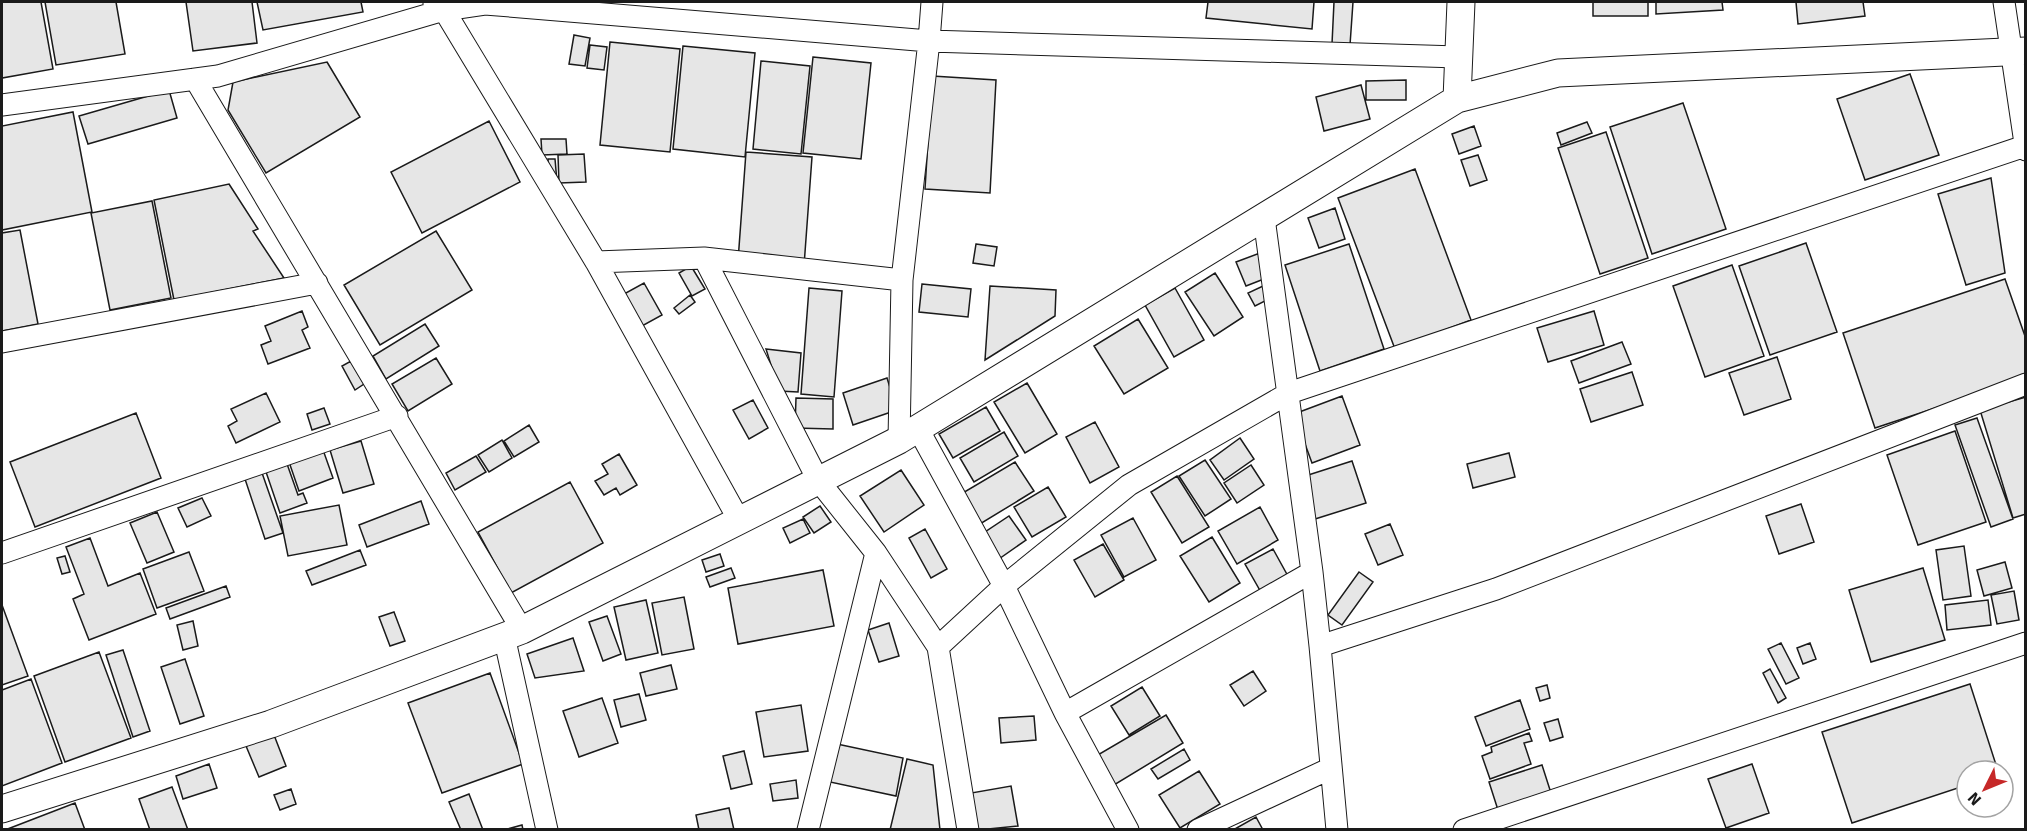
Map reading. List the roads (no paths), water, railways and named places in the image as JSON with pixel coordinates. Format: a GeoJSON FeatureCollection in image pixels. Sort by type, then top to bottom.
{"type":"FeatureCollection","features":[{"type":"Feature","properties":{"kind":"street"},"geometry":{"type":"LineString","coordinates":[[932,2],[902,280],[908,434],[1004,586],[1065,713],[1128,830]]}},
{"type":"Feature","properties":{"kind":"street"},"geometry":{"type":"LineString","coordinates":[[1457,99],[1461,2]]}},
{"type":"Feature","properties":{"kind":"street"},"geometry":{"type":"LineString","coordinates":[[938,647],[1004,586],[1129,485],[1289,393],[2025,148],[2018,50],[2004,2]]}},
{"type":"Feature","properties":{"kind":"street"},"geometry":{"type":"LineString","coordinates":[[2,105],[219,76],[437,6],[485,4],[929,41],[1458,57]]}},
{"type":"Feature","properties":{"kind":"street"},"geometry":{"type":"LineString","coordinates":[[437,6],[596,262],[740,522]]}},
{"type":"Feature","properties":{"kind":"street"},"geometry":{"type":"LineString","coordinates":[[2,809],[272,723],[513,633],[740,522],[908,434],[1457,99],[1558,74],[2018,50]]}},
{"type":"Feature","properties":{"kind":"street"},"geometry":{"type":"LineString","coordinates":[[195,79],[397,416],[513,633],[547,830]]}},
{"type":"Feature","properties":{"kind":"street"},"geometry":{"type":"LineString","coordinates":[[1264,218],[1312,572],[1329,769],[1337,830]]}},
{"type":"Feature","properties":{"kind":"street"},"geometry":{"type":"LineString","coordinates":[[596,262],[704,258],[902,280]]}},
{"type":"Feature","properties":{"kind":"street"},"geometry":{"type":"LineString","coordinates":[[704,258],[818,480],[876,554],[938,647],[968,830]]}},
{"type":"Feature","properties":{"kind":"street"},"geometry":{"type":"LineString","coordinates":[[2,342],[317,284]]}},
{"type":"Feature","properties":{"kind":"street"},"geometry":{"type":"LineString","coordinates":[[1320,646],[1496,589],[2025,384]]}},
{"type":"Feature","properties":{"kind":"street"},"geometry":{"type":"LineString","coordinates":[[2,553],[397,416]]}},
{"type":"Feature","properties":{"kind":"street"},"geometry":{"type":"LineString","coordinates":[[808,830],[876,554]]}},
{"type":"Feature","properties":{"kind":"street"},"geometry":{"type":"LineString","coordinates":[[1065,713],[1312,572]]}},
{"type":"Feature","properties":{"kind":"street"},"geometry":{"type":"LineString","coordinates":[[1464,830],[2025,643]]}},
{"type":"Feature","properties":{"kind":"street"},"geometry":{"type":"LineString","coordinates":[[1198,830],[1329,769]]}}]}
